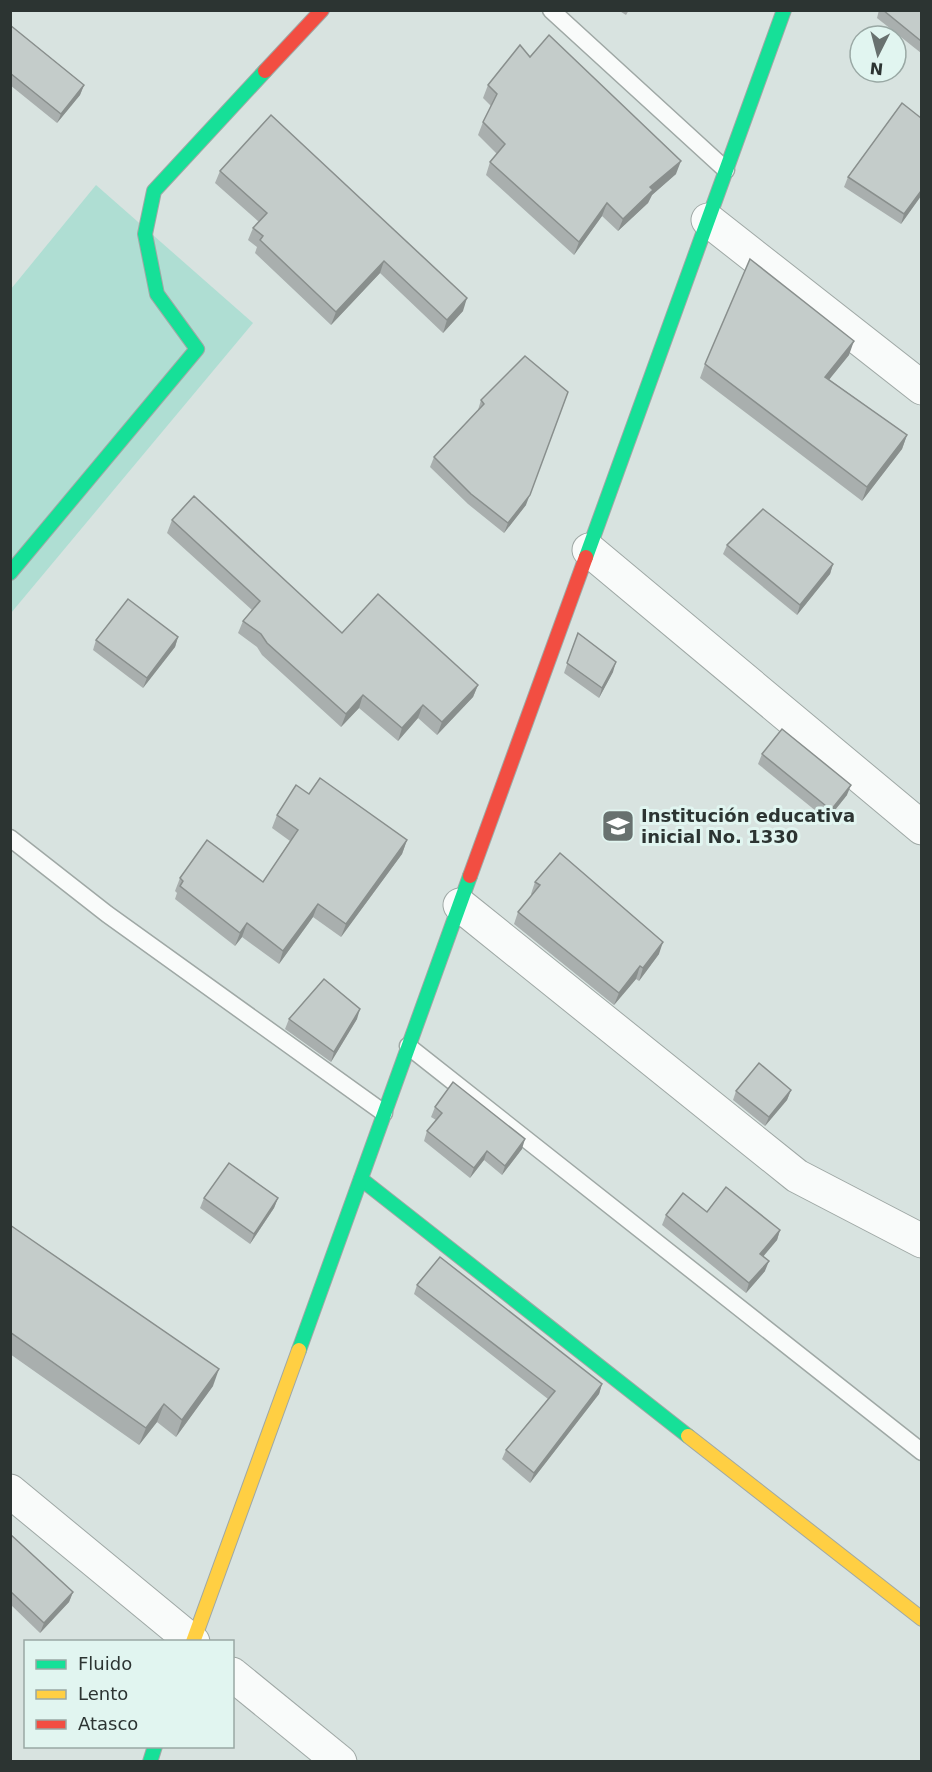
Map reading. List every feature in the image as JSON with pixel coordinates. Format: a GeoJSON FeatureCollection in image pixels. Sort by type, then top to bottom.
{"type":"FeatureCollection","features":[{"type":"Feature","properties":{"kind":"main road"},"geometry":{"type":"LineString","coordinates":[[10,573],[197,349],[157,294],[145,234],[154,191],[322,10]]}},
{"type":"Feature","properties":{"kind":"main road"},"geometry":{"type":"LineString","coordinates":[[193,1640],[784,10]]}},
{"type":"Feature","properties":{"kind":"main road"},"geometry":{"type":"LineString","coordinates":[[361,1179],[921,1619]]}},
{"type":"Feature","properties":{"kind":"street"},"geometry":{"type":"LineString","coordinates":[[708,220],[921,388]]}},
{"type":"Feature","properties":{"kind":"street"},"geometry":{"type":"LineString","coordinates":[[588,550],[921,828]]}},
{"type":"Feature","properties":{"kind":"street"},"geometry":{"type":"LineString","coordinates":[[460,905],[796,1176],[921,1241]]}},
{"type":"Feature","properties":{"kind":"street"},"geometry":{"type":"LineString","coordinates":[[10,1491],[192,1640]]}},
{"type":"Feature","properties":{"kind":"street"},"geometry":{"type":"LineString","coordinates":[[234,1676],[340,1761]]}},
{"type":"Feature","properties":{"kind":"lane"},"geometry":{"type":"LineString","coordinates":[[551,10],[726,170]]}},
{"type":"Feature","properties":{"kind":"lane"},"geometry":{"type":"LineString","coordinates":[[10,838],[107,914],[384,1113]]}},
{"type":"Feature","properties":{"kind":"lane"},"geometry":{"type":"LineString","coordinates":[[408,1046],[921,1452]]}},
{"type":"Feature","properties":{"kind":"green space"},"geometry":{"type":"Polygon","coordinates":[[[96,185],[253,323],[11,613],[11,289],[96,185]]]}},
{"type":"Feature","properties":{"kind":"building"},"geometry":{"type":"Polygon","coordinates":[[[883,10],[921,10],[921,41],[908,30],[908,24],[900,24],[883,10]]]}},
{"type":"Feature","properties":{"kind":"building"},"geometry":{"type":"Polygon","coordinates":[[[10,25],[84,85],[61,114],[10,73],[10,25]]]}},
{"type":"Feature","properties":{"kind":"building"},"geometry":{"type":"Polygon","coordinates":[[[549,35],[681,161],[650,187],[653,190],[623,219],[607,203],[579,242],[490,162],[505,144],[483,122],[497,94],[488,85],[520,45],[530,57],[549,35]]]}},
{"type":"Feature","properties":{"kind":"building"},"geometry":{"type":"Polygon","coordinates":[[[902,103],[921,118],[921,191],[904,214],[848,177],[902,103]]]}},
{"type":"Feature","properties":{"kind":"building"},"geometry":{"type":"Polygon","coordinates":[[[271,115],[467,298],[447,320],[384,261],[336,312],[260,240],[263,236],[253,228],[267,213],[220,171],[271,115]]]}},
{"type":"Feature","properties":{"kind":"building"},"geometry":{"type":"Polygon","coordinates":[[[750,259],[854,341],[825,377],[907,435],[867,487],[705,364],[750,259]]]}},
{"type":"Feature","properties":{"kind":"building"},"geometry":{"type":"Polygon","coordinates":[[[525,356],[568,392],[530,495],[508,523],[471,494],[434,457],[484,404],[481,400],[525,356]]]}},
{"type":"Feature","properties":{"kind":"building"},"geometry":{"type":"Polygon","coordinates":[[[194,496],[342,633],[378,594],[478,685],[442,722],[423,705],[402,728],[363,695],[346,714],[267,643],[261,634],[243,621],[260,601],[172,520],[194,496]]]}},
{"type":"Feature","properties":{"kind":"building"},"geometry":{"type":"Polygon","coordinates":[[[763,509],[833,564],[800,605],[727,545],[763,509]]]}},
{"type":"Feature","properties":{"kind":"building"},"geometry":{"type":"Polygon","coordinates":[[[128,599],[178,637],[147,678],[96,640],[128,599]]]}},
{"type":"Feature","properties":{"kind":"building"},"geometry":{"type":"Polygon","coordinates":[[[578,633],[616,662],[602,688],[567,663],[578,633]]]}},
{"type":"Feature","properties":{"kind":"building"},"geometry":{"type":"Polygon","coordinates":[[[782,729],[851,785],[831,810],[762,754],[782,729]]]}},
{"type":"Feature","properties":{"kind":"building"},"geometry":{"type":"Polygon","coordinates":[[[320,778],[407,840],[346,924],[318,904],[283,951],[247,923],[240,933],[180,886],[183,881],[180,878],[207,840],[263,882],[298,830],[277,815],[296,785],[309,794],[320,778]]]}},
{"type":"Feature","properties":{"kind":"building"},"geometry":{"type":"Polygon","coordinates":[[[560,853],[663,942],[643,968],[640,966],[619,993],[518,912],[540,885],[535,882],[560,853]]]}},
{"type":"Feature","properties":{"kind":"building"},"geometry":{"type":"Polygon","coordinates":[[[324,979],[360,1009],[334,1052],[289,1019],[324,979]]]}},
{"type":"Feature","properties":{"kind":"building"},"geometry":{"type":"Polygon","coordinates":[[[759,1063],[791,1090],[769,1117],[736,1091],[759,1063]]]}},
{"type":"Feature","properties":{"kind":"building"},"geometry":{"type":"Polygon","coordinates":[[[453,1082],[525,1139],[505,1166],[487,1151],[474,1168],[427,1131],[442,1113],[435,1107],[453,1082]]]}},
{"type":"Feature","properties":{"kind":"building"},"geometry":{"type":"Polygon","coordinates":[[[229,1163],[278,1198],[254,1234],[204,1198],[229,1163]]]}},
{"type":"Feature","properties":{"kind":"building"},"geometry":{"type":"Polygon","coordinates":[[[726,1187],[780,1230],[760,1254],[769,1261],[749,1283],[666,1215],[683,1193],[707,1212],[726,1187]]]}},
{"type":"Feature","properties":{"kind":"building"},"geometry":{"type":"Polygon","coordinates":[[[10,1225],[219,1369],[182,1420],[164,1404],[146,1428],[10,1332],[10,1225]]]}},
{"type":"Feature","properties":{"kind":"building"},"geometry":{"type":"Polygon","coordinates":[[[440,1257],[602,1384],[534,1473],[506,1450],[555,1391],[417,1285],[440,1257]]]}},
{"type":"Feature","properties":{"kind":"building"},"geometry":{"type":"Polygon","coordinates":[[[10,1534],[73,1592],[44,1623],[10,1591],[10,1534]]]}},
{"type":"Feature","properties":{"kind":"traffic: fast"},"geometry":{"type":"LineString","coordinates":[[586,557],[784,10]]}},
{"type":"Feature","properties":{"kind":"traffic: fast"},"geometry":{"type":"LineString","coordinates":[[10,573],[197,349],[157,294],[145,234],[154,191],[265,71]]}},
{"type":"Feature","properties":{"kind":"traffic: fast"},"geometry":{"type":"LineString","coordinates":[[299,1350],[470,876]]}},
{"type":"Feature","properties":{"kind":"traffic: fast"},"geometry":{"type":"LineString","coordinates":[[361,1179],[688,1436]]}},
{"type":"Feature","properties":{"kind":"traffic: fast"},"geometry":{"type":"LineString","coordinates":[[150,1762],[154,1748]]}},
{"type":"Feature","properties":{"kind":"traffic: slow"},"geometry":{"type":"LineString","coordinates":[[194,1640],[299,1350]]}},
{"type":"Feature","properties":{"kind":"traffic: slow"},"geometry":{"type":"LineString","coordinates":[[688,1436],[922,1619]]}},
{"type":"Feature","properties":{"kind":"traffic: jam"},"geometry":{"type":"LineString","coordinates":[[265,71],[322,10]]}},
{"type":"Feature","properties":{"kind":"traffic: jam"},"geometry":{"type":"LineString","coordinates":[[470,876],[586,557]]}},
{"type":"Feature","properties":{"kind":"place","name":"Institución educativa inicial No. 1330"},"geometry":{"type":"Point","coordinates":[618,826]}}]}
